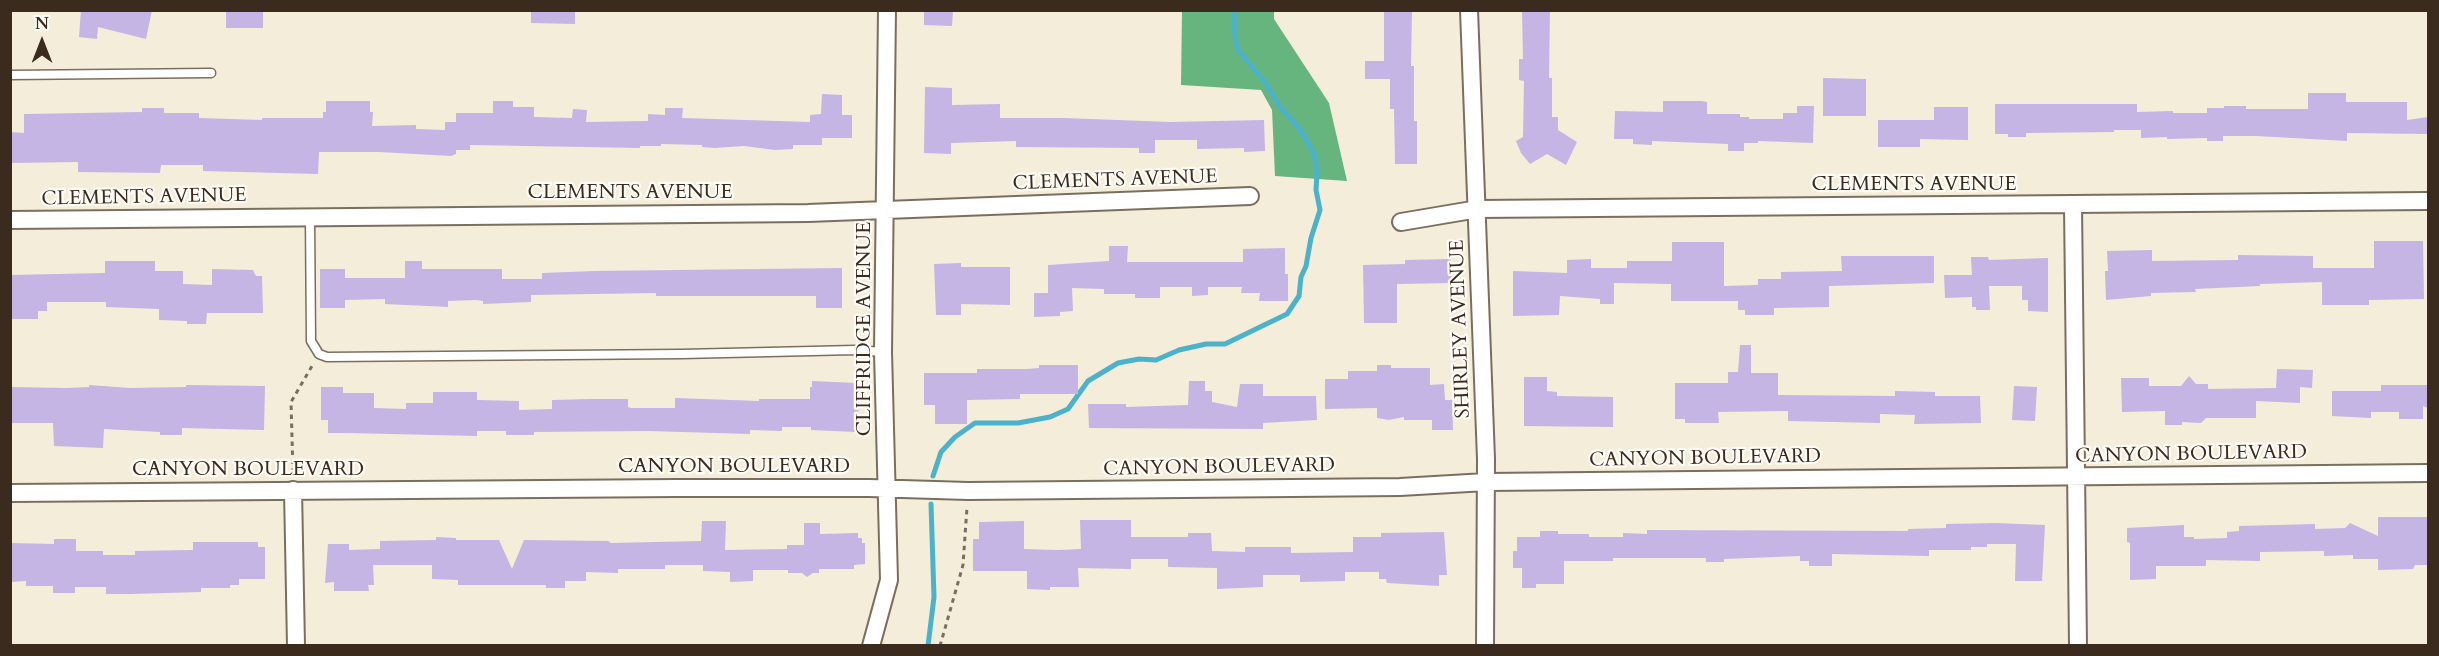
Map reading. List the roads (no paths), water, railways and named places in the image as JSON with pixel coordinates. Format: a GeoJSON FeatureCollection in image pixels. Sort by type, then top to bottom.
{"type":"FeatureCollection","features":[{"type":"Feature","properties":{"kind":"street","name":"CLIFFRIDGE AVENUE"},"geometry":{"type":"LineString","coordinates":[[871,645],[889,580],[884,352],[887,10]]}},
{"type":"Feature","properties":{"kind":"street","name":"SHIRLEY AVENUE"},"geometry":{"type":"LineString","coordinates":[[1469,10],[1474,166],[1478,209],[1486,482],[1485,645]]}},
{"type":"Feature","properties":{"kind":"street","name":"CLEMENTS AVENUE"},"geometry":{"type":"LineString","coordinates":[[10,220],[885,211],[1250,196]]}},
{"type":"Feature","properties":{"kind":"street","name":"CLEMENTS AVENUE"},"geometry":{"type":"LineString","coordinates":[[1401,222],[1478,209],[2428,201]]}},
{"type":"Feature","properties":{"kind":"street"},"geometry":{"type":"LineString","coordinates":[[2073,205],[2078,645]]}},
{"type":"Feature","properties":{"kind":"street","name":"CANYON BOULEVARD"},"geometry":{"type":"LineString","coordinates":[[10,493],[665,488],[968,491],[1400,487],[1486,482],[2428,473]]}},
{"type":"Feature","properties":{"kind":"street"},"geometry":{"type":"LineString","coordinates":[[294,490],[296,645]]}},
{"type":"Feature","properties":{"kind":"lane"},"geometry":{"type":"LineString","coordinates":[[10,75],[211,73]]}},
{"type":"Feature","properties":{"kind":"lane"},"geometry":{"type":"LineString","coordinates":[[310,217],[311,341],[319,354],[336,358],[855,350],[884,352]]}},
{"type":"Feature","properties":{"kind":"waterway"},"geometry":{"type":"LineString","coordinates":[[933,476],[941,452],[955,437],[975,423],[1018,423],[1050,417],[1068,409],[1088,381],[1118,363],[1139,359],[1156,360],[1179,350],[1206,344],[1225,344],[1287,314],[1299,296],[1301,277],[1306,266],[1311,238],[1320,210],[1316,190],[1317,173],[1314,153],[1300,129],[1280,107],[1265,82],[1238,50],[1234,10]]}},
{"type":"Feature","properties":{"kind":"waterway"},"geometry":{"type":"LineString","coordinates":[[928,646],[934,597],[931,504]]}}]}
